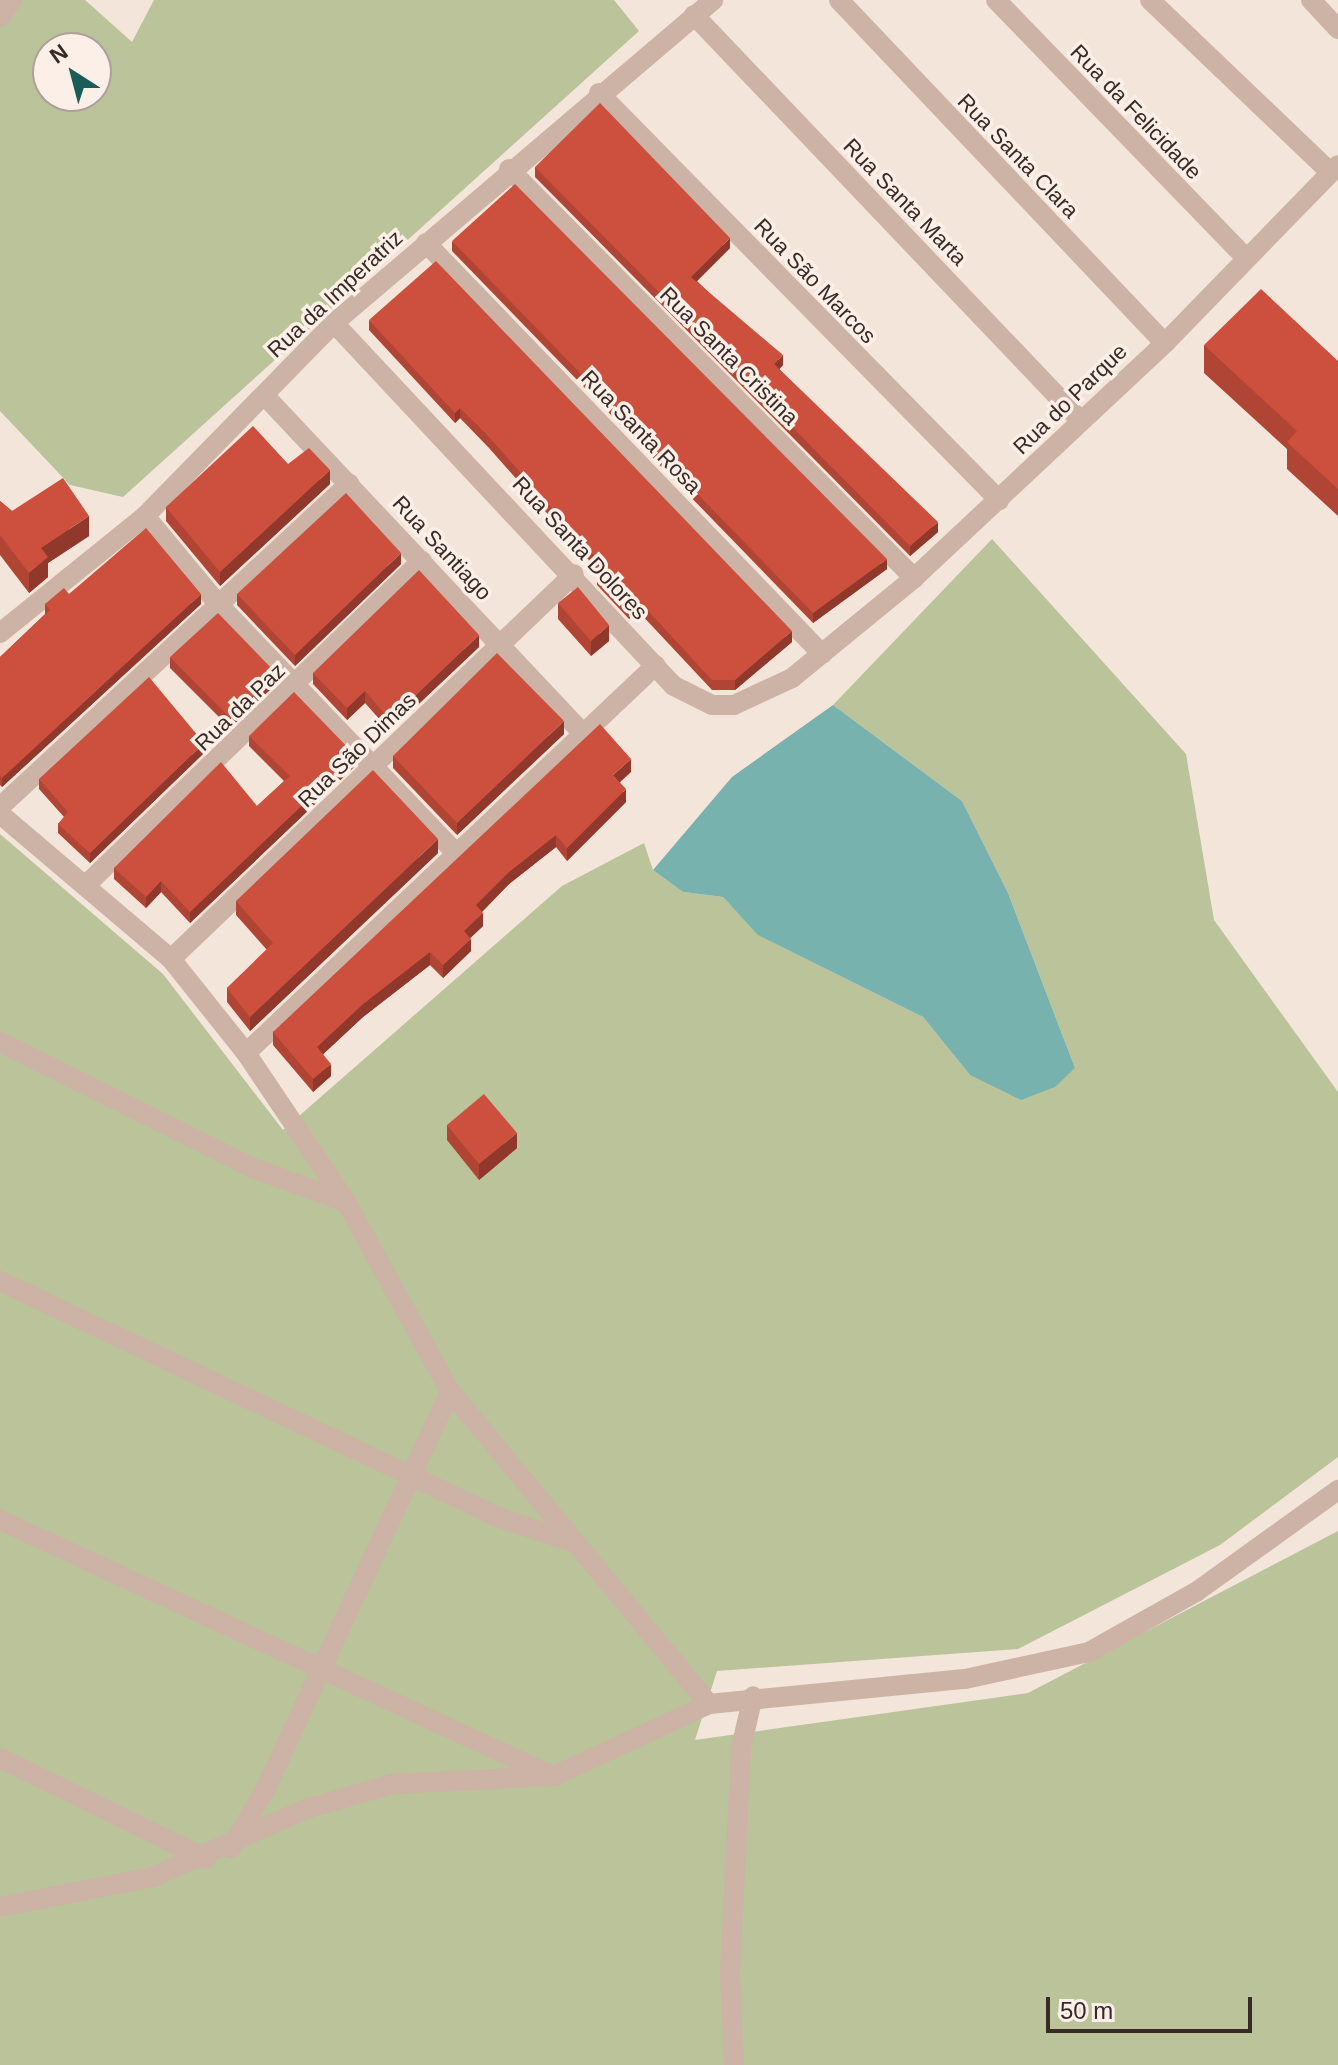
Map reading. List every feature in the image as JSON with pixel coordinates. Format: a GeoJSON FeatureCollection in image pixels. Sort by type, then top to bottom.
{"type":"FeatureCollection","features":[{"type":"Feature","properties":{"kind":"street"},"geometry":{"type":"LineString","coordinates":[[0,17],[12,0]]}},
{"type":"Feature","properties":{"kind":"street","name":"Rua da Imperatriz"},"geometry":{"type":"LineString","coordinates":[[0,633],[145,516],[334,323],[509,169],[713,0]]}},
{"type":"Feature","properties":{"kind":"street","name":"Rua Santa Clara"},"geometry":{"type":"LineString","coordinates":[[839,0],[1165,343]]}},
{"type":"Feature","properties":{"kind":"street","name":"Rua da Felicidade"},"geometry":{"type":"LineString","coordinates":[[996,0],[1244,256]]}},
{"type":"Feature","properties":{"kind":"street"},"geometry":{"type":"LineString","coordinates":[[1150,0],[1334,169]]}},
{"type":"Feature","properties":{"kind":"street"},"geometry":{"type":"LineString","coordinates":[[1311,0],[1338,29]]}},
{"type":"Feature","properties":{"kind":"street","name":"Rua Santa Marta"},"geometry":{"type":"LineString","coordinates":[[694,15],[1081,421]]}},
{"type":"Feature","properties":{"kind":"street","name":"Rua São Marcos"},"geometry":{"type":"LineString","coordinates":[[599,93],[999,500]]}},
{"type":"Feature","properties":{"kind":"street","name":"Rua Santa Cristina"},"geometry":{"type":"LineString","coordinates":[[509,169],[914,578]]}},
{"type":"Feature","properties":{"kind":"street","name":"Rua do Parque"},"geometry":{"type":"LineString","coordinates":[[822,654],[914,578],[1165,343],[1244,256],[1334,169]]}},
{"type":"Feature","properties":{"kind":"street","name":"Rua Santa Rosa"},"geometry":{"type":"LineString","coordinates":[[426,243],[822,654]]}},
{"type":"Feature","properties":{"kind":"street","name":"Rua Santa Dolores"},"geometry":{"type":"LineString","coordinates":[[334,323],[574,574],[656,665],[694,697],[734,705],[822,654]]}},
{"type":"Feature","properties":{"kind":"street","name":"Rua Santiago"},"geometry":{"type":"LineString","coordinates":[[264,395],[584,735]]}},
{"type":"Feature","properties":{"kind":"street"},"geometry":{"type":"LineString","coordinates":[[0,807],[349,484]]}},
{"type":"Feature","properties":{"kind":"street"},"geometry":{"type":"LineString","coordinates":[[145,516],[218,604],[372,770],[458,855]]}},
{"type":"Feature","properties":{"kind":"street","name":"Rua da Paz"},"geometry":{"type":"LineString","coordinates":[[88,883],[297,686],[422,561]]}},
{"type":"Feature","properties":{"kind":"street","name":"Rua São Dimas"},"geometry":{"type":"LineString","coordinates":[[171,959],[574,574]]}},
{"type":"Feature","properties":{"kind":"street"},"geometry":{"type":"LineString","coordinates":[[246,1053],[656,665]]}},
{"type":"Feature","properties":{"kind":"street"},"geometry":{"type":"LineString","coordinates":[[0,814],[88,883],[171,959],[246,1053],[346,1202],[450,1391],[709,1704]]}},
{"type":"Feature","properties":{"kind":"street"},"geometry":{"type":"LineString","coordinates":[[0,1042],[253,1168],[346,1202]]}},
{"type":"Feature","properties":{"kind":"street"},"geometry":{"type":"LineString","coordinates":[[0,1281],[500,1518],[576,1543]]}},
{"type":"Feature","properties":{"kind":"street"},"geometry":{"type":"LineString","coordinates":[[231,1848],[412,1477],[450,1391]]}},
{"type":"Feature","properties":{"kind":"street"},"geometry":{"type":"LineString","coordinates":[[0,1907],[66,1898],[206,1859],[306,1809],[392,1784],[554,1776],[709,1704],[753,1696],[923,1685],[1089,1652],[1196,1592],[1338,1490]]}},
{"type":"Feature","properties":{"kind":"street"},"geometry":{"type":"LineString","coordinates":[[0,1520],[317,1673],[554,1776]]}},
{"type":"Feature","properties":{"kind":"street"},"geometry":{"type":"LineString","coordinates":[[734,2065],[730,1973],[741,1748],[753,1696]]}},
{"type":"Feature","properties":{"kind":"street"},"geometry":{"type":"LineString","coordinates":[[0,1758],[206,1859]]}},
{"type":"Feature","properties":{"kind":"green space"},"geometry":{"type":"Polygon","coordinates":[[[0,0],[85,0],[132,42],[154,0],[614,0],[639,31],[123,497],[70,485],[0,411],[0,0]]]}},
{"type":"Feature","properties":{"kind":"green space"},"geometry":{"type":"Polygon","coordinates":[[[992,539],[1186,754],[1214,920],[1338,1092],[1338,1457],[1220,1545],[1018,1649],[717,1671],[695,1740],[1028,1693],[1338,1531],[1338,2065],[0,2065],[0,834],[163,974],[283,1130],[562,886],[644,843],[653,870],[683,892],[723,897],[759,935],[923,1017],[970,1075],[1075,1068],[1008,893],[962,801],[833,705],[992,539]]]}},
{"type":"Feature","properties":{"kind":"water"},"geometry":{"type":"Polygon","coordinates":[[[833,705],[962,801],[1008,893],[1075,1068],[1055,1087],[1021,1100],[970,1075],[923,1017],[758,935],[723,897],[683,892],[653,870],[732,777],[833,705]]]}},
{"type":"Feature","properties":{"kind":"building"},"geometry":{"type":"Polygon","coordinates":[[[600,103],[730,238],[691,277],[783,355],[774,364],[938,522],[910,546],[535,167],[600,103]]]}},
{"type":"Feature","properties":{"kind":"building"},"geometry":{"type":"Polygon","coordinates":[[[515,184],[887,559],[813,613],[452,241],[515,184]]]}},
{"type":"Feature","properties":{"kind":"building"},"geometry":{"type":"Polygon","coordinates":[[[436,261],[792,631],[735,680],[712,680],[638,600],[629,609],[597,575],[605,568],[489,437],[460,408],[455,413],[369,320],[436,261]]]}},
{"type":"Feature","properties":{"kind":"building"},"geometry":{"type":"Polygon","coordinates":[[[1261,289],[1338,361],[1338,489],[1287,442],[1297,431],[1204,345],[1261,289]]]}},
{"type":"Feature","properties":{"kind":"building"},"geometry":{"type":"Polygon","coordinates":[[[253,426],[288,464],[309,448],[330,470],[220,572],[166,507],[253,426]]]}},
{"type":"Feature","properties":{"kind":"building"},"geometry":{"type":"Polygon","coordinates":[[[63,478],[89,516],[41,548],[48,557],[29,573],[0,535],[0,501],[12,511],[63,478]]]}},
{"type":"Feature","properties":{"kind":"building"},"geometry":{"type":"Polygon","coordinates":[[[346,493],[401,553],[295,655],[237,594],[346,493]]]}},
{"type":"Feature","properties":{"kind":"building"},"geometry":{"type":"Polygon","coordinates":[[[146,528],[201,594],[2,778],[0,657],[50,610],[45,604],[64,588],[69,594],[146,528]]]}},
{"type":"Feature","properties":{"kind":"building"},"geometry":{"type":"Polygon","coordinates":[[[419,570],[479,635],[390,720],[365,691],[347,708],[313,673],[419,570]]]}},
{"type":"Feature","properties":{"kind":"building"},"geometry":{"type":"Polygon","coordinates":[[[578,587],[609,625],[591,641],[558,603],[578,587]]]}},
{"type":"Feature","properties":{"kind":"building"},"geometry":{"type":"Polygon","coordinates":[[[218,613],[276,673],[230,718],[170,657],[218,613]]]}},
{"type":"Feature","properties":{"kind":"building"},"geometry":{"type":"Polygon","coordinates":[[[497,653],[564,721],[457,823],[393,756],[497,653]]]}},
{"type":"Feature","properties":{"kind":"building"},"geometry":{"type":"Polygon","coordinates":[[[149,677],[204,743],[90,853],[58,824],[68,812],[39,779],[149,677]]]}},
{"type":"Feature","properties":{"kind":"building"},"geometry":{"type":"Polygon","coordinates":[[[294,692],[355,755],[190,912],[161,881],[146,897],[114,868],[221,762],[257,806],[290,776],[249,736],[294,692]]]}},
{"type":"Feature","properties":{"kind":"building"},"geometry":{"type":"Polygon","coordinates":[[[600,724],[631,759],[613,775],[626,789],[567,848],[556,835],[509,872],[476,905],[483,913],[464,931],[471,939],[443,965],[430,952],[363,1004],[317,1047],[331,1064],[313,1079],[273,1032],[600,724]]]}},
{"type":"Feature","properties":{"kind":"building"},"geometry":{"type":"Polygon","coordinates":[[[373,770],[438,839],[250,1017],[227,988],[273,943],[236,901],[373,770]]]}},
{"type":"Feature","properties":{"kind":"building"},"geometry":{"type":"Polygon","coordinates":[[[484,1094],[517,1133],[479,1164],[447,1125],[484,1094]]]}}]}
